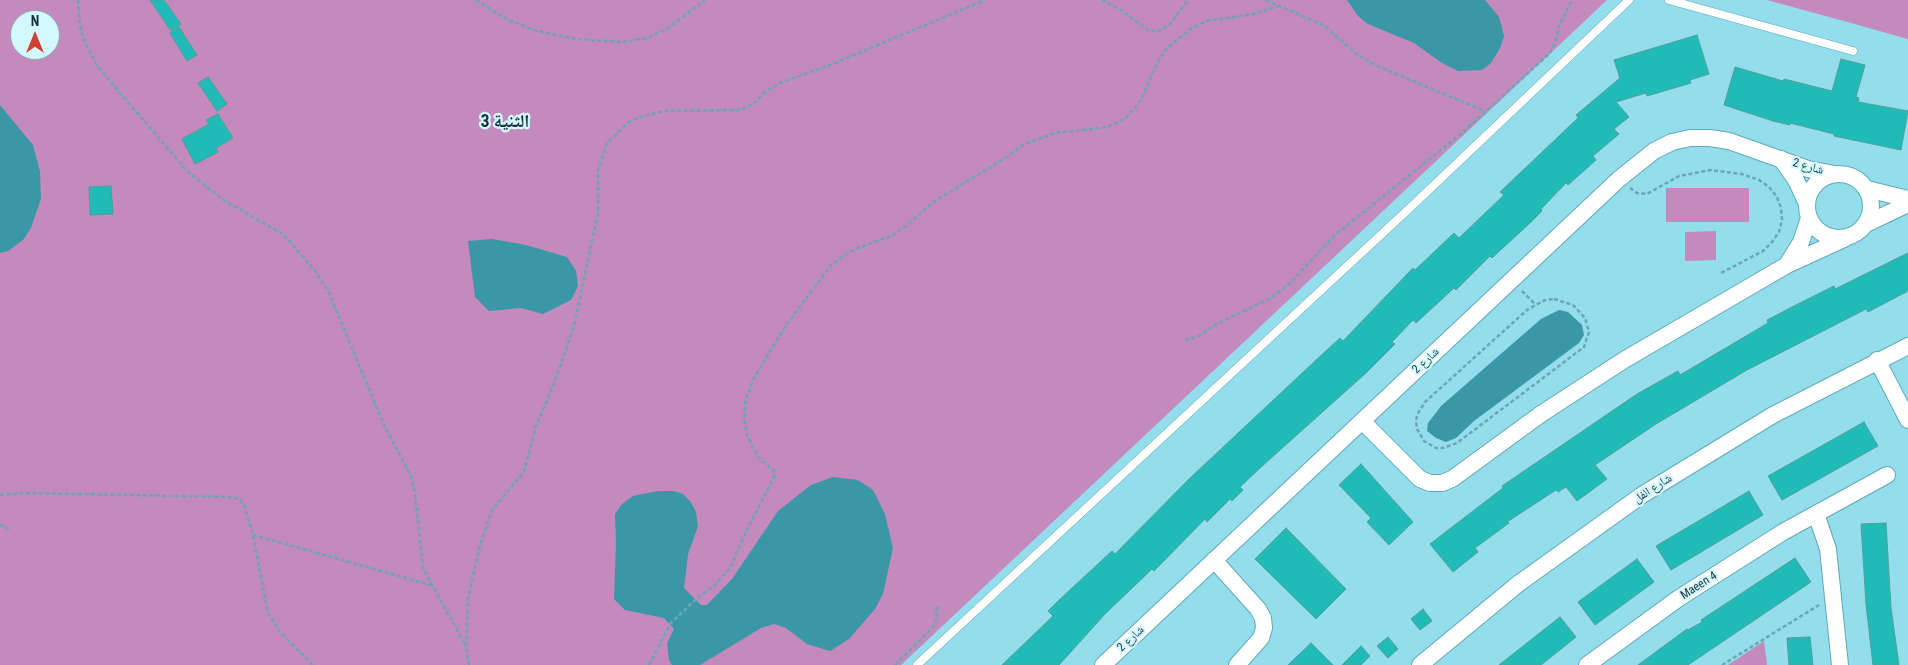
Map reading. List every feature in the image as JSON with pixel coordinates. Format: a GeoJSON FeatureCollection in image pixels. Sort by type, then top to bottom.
{"type":"FeatureCollection","features":[{"type":"Feature","properties":{"kind":"street","name":"شارع 2"},"geometry":{"type":"LineString","coordinates":[[1103,665],[1619,179],[1654,150],[1672,142],[1690,138],[1710,138],[1729,141],[1808,169],[1848,175],[1859,180],[1867,189],[1908,198]]}},
{"type":"Feature","properties":{"kind":"street","name":"شارع 2"},"geometry":{"type":"LineString","coordinates":[[1781,159],[1796,180],[1815,227],[1824,235],[1834,238],[1846,238]]}},
{"type":"Feature","properties":{"kind":"street","name":"شارع 2"},"geometry":{"type":"LineString","coordinates":[[1808,211],[1810,193],[1816,184],[1825,177],[1835,174]]}},
{"type":"Feature","properties":{"kind":"street"},"geometry":{"type":"LineString","coordinates":[[1867,189],[1872,200],[1872,212],[1868,223]]}},
{"type":"Feature","properties":{"kind":"street"},"geometry":{"type":"LineString","coordinates":[[1362,421],[1420,479],[1430,483],[1442,483],[1452,479],[1541,414],[1673,330],[1787,265],[1854,235],[1868,223],[1908,204]]}},
{"type":"Feature","properties":{"kind":"street"},"geometry":{"type":"LineString","coordinates":[[1787,265],[1801,242],[1808,211]]}},
{"type":"Feature","properties":{"kind":"street","name":"شارع الفل"},"geometry":{"type":"LineString","coordinates":[[1420,665],[1518,584],[1642,495],[1773,415],[1877,360],[1908,346]]}},
{"type":"Feature","properties":{"kind":"street"},"geometry":{"type":"LineString","coordinates":[[1877,360],[1908,420]]}},
{"type":"Feature","properties":{"kind":"street","name":"Maeen 4"},"geometry":{"type":"LineString","coordinates":[[1587,665],[1679,598],[1783,532],[1887,475]]}},
{"type":"Feature","properties":{"kind":"street"},"geometry":{"type":"LineString","coordinates":[[1816,514],[1828,549],[1840,665]]}},
{"type":"Feature","properties":{"kind":"street"},"geometry":{"type":"LineString","coordinates":[[1214,560],[1258,609],[1263,618],[1261,638],[1237,665]]}},
{"type":"Feature","properties":{"kind":"lane"},"geometry":{"type":"LineString","coordinates":[[917,665],[1413,205],[1629,0]]}},
{"type":"Feature","properties":{"kind":"lane"},"geometry":{"type":"LineString","coordinates":[[1669,0],[1853,51]]}},
{"type":"Feature","properties":{"kind":"path"},"geometry":{"type":"LineString","coordinates":[[78,0],[80,26],[84,40],[98,66],[187,171],[222,199],[283,234],[301,252],[325,286],[384,425],[410,476],[415,493],[420,556],[431,585],[466,647]]}},
{"type":"Feature","properties":{"kind":"path"},"geometry":{"type":"LineString","coordinates":[[476,0],[506,18],[537,31],[576,39],[622,42],[659,33],[678,23],[705,0]]}},
{"type":"Feature","properties":{"kind":"path"},"geometry":{"type":"LineString","coordinates":[[469,665],[466,647],[468,598],[479,549],[492,510],[524,472],[536,426],[554,386],[574,326],[598,213],[599,160],[614,134],[630,122],[658,112],[741,110],[753,104],[765,92],[782,82],[830,65],[984,0]]}},
{"type":"Feature","properties":{"kind":"path"},"geometry":{"type":"LineString","coordinates":[[1102,0],[1121,10],[1148,30],[1157,32],[1166,28],[1188,0]]}},
{"type":"Feature","properties":{"kind":"path"},"geometry":{"type":"LineString","coordinates":[[1266,0],[1326,26],[1355,52],[1375,65],[1485,111]]}},
{"type":"Feature","properties":{"kind":"path"},"geometry":{"type":"LineString","coordinates":[[1185,340],[1197,337],[1281,291],[1341,229],[1437,154],[1550,52],[1562,18],[1572,0]]}},
{"type":"Feature","properties":{"kind":"path"},"geometry":{"type":"LineString","coordinates":[[649,665],[670,624],[696,599],[714,586],[730,568],[744,534],[775,474],[773,469],[758,457],[747,435],[744,409],[749,388],[786,325],[832,264],[853,250],[891,236],[906,226],[933,202],[1004,159],[1024,144],[1055,133],[1108,127],[1125,119],[1141,100],[1158,61],[1167,48],[1192,28],[1207,21],[1253,14],[1278,6]]}},
{"type":"Feature","properties":{"kind":"path"},"geometry":{"type":"LineString","coordinates":[[1619,179],[1637,193],[1647,194],[1679,176],[1710,170],[1726,170],[1759,180],[1769,187],[1777,196],[1781,208],[1782,220],[1779,232],[1763,250],[1721,273]]}},
{"type":"Feature","properties":{"kind":"path"},"geometry":{"type":"LineString","coordinates":[[1512,281],[1536,304]]}},
{"type":"Feature","properties":{"kind":"path"},"geometry":{"type":"LineString","coordinates":[[1554,299],[1573,305],[1585,318],[1588,325],[1588,340],[1584,347],[1457,443],[1443,448],[1430,445],[1424,441],[1416,429],[1416,422],[1417,415],[1425,402],[1536,304],[1554,299]]}},
{"type":"Feature","properties":{"kind":"path"},"geometry":{"type":"LineString","coordinates":[[0,495],[25,493],[233,497],[243,503],[253,535],[268,613],[280,632],[313,665]]}},
{"type":"Feature","properties":{"kind":"path"},"geometry":{"type":"LineString","coordinates":[[0,525],[9,529]]}},
{"type":"Feature","properties":{"kind":"path"},"geometry":{"type":"LineString","coordinates":[[253,535],[431,585]]}},
{"type":"Feature","properties":{"kind":"path"},"geometry":{"type":"LineString","coordinates":[[1722,665],[1833,596]]}},
{"type":"Feature","properties":{"kind":"path"},"geometry":{"type":"LineString","coordinates":[[895,665],[935,625],[938,605]]}},
{"type":"Feature","properties":{"kind":"shaded area"},"geometry":{"type":"Polygon","coordinates":[[[0,0],[1607,0],[901,665],[0,665],[0,0]]]}},
{"type":"Feature","properties":{"kind":"shaded area"},"geometry":{"type":"Polygon","coordinates":[[[1767,0],[1908,0],[1908,39],[1851,23],[1767,0]]]}},
{"type":"Feature","properties":{"kind":"shaded area"},"geometry":{"type":"Polygon","coordinates":[[[1666,188],[1749,188],[1749,222],[1666,222],[1666,188]]]}},
{"type":"Feature","properties":{"kind":"shaded area"},"geometry":{"type":"Polygon","coordinates":[[[1716,231],[1716,260],[1685,261],[1685,232],[1716,231]]]}},
{"type":"Feature","properties":{"kind":"shaded area"},"geometry":{"type":"Polygon","coordinates":[[[1764,641],[1767,665],[1728,665],[1764,641]]]}},
{"type":"Feature","properties":{"kind":"water"},"geometry":{"type":"Polygon","coordinates":[[[1347,0],[1485,0],[1499,17],[1504,36],[1500,48],[1491,63],[1482,70],[1458,71],[1442,63],[1414,43],[1368,24],[1358,16],[1347,0]]]}},
{"type":"Feature","properties":{"kind":"water"},"geometry":{"type":"Polygon","coordinates":[[[0,105],[33,145],[40,172],[41,199],[31,228],[23,240],[8,251],[0,253],[0,105]]]}},
{"type":"Feature","properties":{"kind":"water"},"geometry":{"type":"Polygon","coordinates":[[[492,239],[526,245],[567,257],[576,271],[578,286],[571,300],[543,314],[521,308],[489,311],[475,297],[468,241],[492,239]]]}},
{"type":"Feature","properties":{"kind":"water"},"geometry":{"type":"Polygon","coordinates":[[[1559,310],[1568,312],[1582,325],[1584,335],[1579,343],[1474,421],[1456,438],[1446,442],[1436,438],[1427,431],[1428,423],[1441,406],[1541,319],[1559,310]]]}},
{"type":"Feature","properties":{"kind":"water"},"geometry":{"type":"Polygon","coordinates":[[[833,477],[858,480],[873,490],[885,514],[893,548],[883,594],[875,609],[849,639],[830,651],[807,644],[786,628],[774,624],[761,628],[700,665],[672,665],[669,660],[667,643],[674,629],[664,618],[625,610],[614,599],[615,514],[622,504],[633,496],[658,491],[674,491],[683,494],[690,501],[696,512],[698,526],[688,554],[684,588],[701,605],[707,605],[732,579],[778,511],[811,485],[833,477]]]}},
{"type":"Feature","properties":{"kind":"building"},"geometry":{"type":"Polygon","coordinates":[[[150,0],[164,0],[181,24],[171,31],[150,0]]]}},
{"type":"Feature","properties":{"kind":"building"},"geometry":{"type":"Polygon","coordinates":[[[179,27],[197,55],[187,61],[170,33],[179,27]]]}},
{"type":"Feature","properties":{"kind":"building"},"geometry":{"type":"Polygon","coordinates":[[[1697,35],[1709,74],[1690,80],[1691,83],[1647,96],[1646,93],[1616,102],[1629,117],[1614,129],[1619,134],[1593,156],[1596,160],[1568,185],[1566,183],[1531,222],[1492,258],[1490,256],[1456,290],[1454,288],[1416,323],[1413,320],[1392,342],[1395,344],[1366,373],[1240,487],[1243,490],[1232,501],[1230,499],[1207,522],[1205,519],[1154,571],[1152,569],[1105,614],[1059,665],[1002,665],[1053,616],[1048,611],[1058,601],[1112,551],[1115,554],[1189,479],[1340,338],[1343,341],[1413,268],[1415,270],[1454,233],[1459,238],[1504,195],[1500,192],[1578,118],[1576,115],[1620,78],[1614,60],[1697,35]]]}},
{"type":"Feature","properties":{"kind":"building"},"geometry":{"type":"Polygon","coordinates":[[[1841,59],[1865,65],[1856,97],[1859,98],[1858,102],[1908,111],[1901,150],[1834,136],[1834,134],[1790,123],[1790,125],[1773,121],[1724,105],[1735,67],[1783,81],[1784,79],[1832,91],[1841,59]]]}},
{"type":"Feature","properties":{"kind":"building"},"geometry":{"type":"Polygon","coordinates":[[[208,77],[227,104],[217,111],[198,83],[208,77]]]}},
{"type":"Feature","properties":{"kind":"building"},"geometry":{"type":"Polygon","coordinates":[[[218,114],[233,138],[216,148],[218,152],[195,164],[182,139],[209,124],[206,120],[218,114]]]}},
{"type":"Feature","properties":{"kind":"building"},"geometry":{"type":"Polygon","coordinates":[[[111,186],[113,214],[90,215],[89,187],[111,186]]]}},
{"type":"Feature","properties":{"kind":"building"},"geometry":{"type":"Polygon","coordinates":[[[1908,253],[1908,291],[1868,312],[1866,309],[1747,370],[1656,424],[1595,465],[1607,479],[1577,501],[1566,487],[1558,492],[1556,490],[1507,522],[1509,523],[1475,548],[1478,552],[1453,572],[1430,544],[1503,488],[1502,486],[1637,394],[1678,371],[1680,375],[1768,323],[1767,320],[1834,286],[1835,289],[1908,253]]]}},
{"type":"Feature","properties":{"kind":"building"},"geometry":{"type":"Polygon","coordinates":[[[1864,422],[1878,446],[1782,500],[1768,476],[1864,422]]]}},
{"type":"Feature","properties":{"kind":"building"},"geometry":{"type":"Polygon","coordinates":[[[1361,464],[1413,522],[1389,545],[1367,522],[1371,518],[1339,485],[1361,464]]]}},
{"type":"Feature","properties":{"kind":"building"},"geometry":{"type":"Polygon","coordinates":[[[1749,491],[1763,515],[1671,570],[1656,546],[1749,491]]]}},
{"type":"Feature","properties":{"kind":"building"},"geometry":{"type":"Polygon","coordinates":[[[1886,523],[1891,608],[1899,665],[1873,665],[1866,604],[1861,524],[1886,523]]]}},
{"type":"Feature","properties":{"kind":"building"},"geometry":{"type":"Polygon","coordinates":[[[1286,528],[1346,589],[1316,619],[1255,559],[1286,528]]]}},
{"type":"Feature","properties":{"kind":"building"},"geometry":{"type":"Polygon","coordinates":[[[1795,558],[1811,582],[1688,665],[1638,665],[1687,629],[1702,622],[1701,620],[1795,558]]]}},
{"type":"Feature","properties":{"kind":"building"},"geometry":{"type":"Polygon","coordinates":[[[1637,559],[1654,582],[1595,625],[1578,602],[1637,559]]]}},
{"type":"Feature","properties":{"kind":"building"},"geometry":{"type":"Polygon","coordinates":[[[1423,609],[1432,621],[1420,630],[1411,619],[1423,609]]]}},
{"type":"Feature","properties":{"kind":"building"},"geometry":{"type":"Polygon","coordinates":[[[1560,617],[1576,637],[1541,665],[1499,665],[1560,617]]]}},
{"type":"Feature","properties":{"kind":"building"},"geometry":{"type":"Polygon","coordinates":[[[1388,637],[1398,649],[1388,658],[1377,646],[1388,637]]]}},
{"type":"Feature","properties":{"kind":"building"},"geometry":{"type":"Polygon","coordinates":[[[1810,637],[1813,665],[1789,665],[1787,638],[1810,637]]]}},
{"type":"Feature","properties":{"kind":"building"},"geometry":{"type":"Polygon","coordinates":[[[1311,643],[1333,665],[1288,665],[1311,643]]]}},
{"type":"Feature","properties":{"kind":"building"},"geometry":{"type":"Polygon","coordinates":[[[1361,646],[1370,656],[1361,665],[1342,665],[1361,646]]]}},
{"type":"Feature","properties":{"kind":"district","name":"الثنية 3"},"geometry":{"type":"Point","coordinates":[505,122]}}]}
